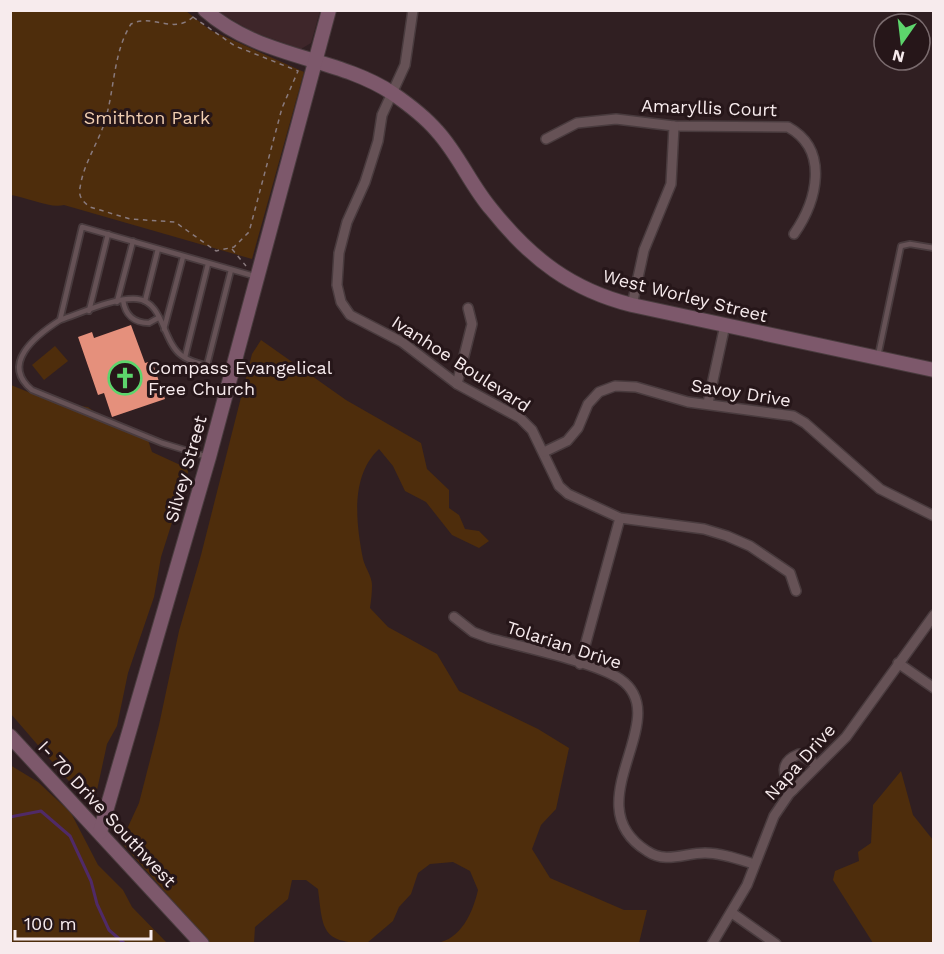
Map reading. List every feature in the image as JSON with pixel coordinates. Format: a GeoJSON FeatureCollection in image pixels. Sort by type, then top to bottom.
{"type":"FeatureCollection","features":[{"type":"Feature","properties":{"kind":"street","name":"West Worley Street"},"geometry":{"type":"LineString","coordinates":[[205,10],[246,39],[390,92],[438,132],[491,210],[532,254],[567,281],[607,299],[933,370]]}},
{"type":"Feature","properties":{"kind":"street","name":"Silvey Street"},"geometry":{"type":"LineString","coordinates":[[100,832],[209,457],[329,10]]}},
{"type":"Feature","properties":{"kind":"street","name":"Ivanhoe Boulevard"},"geometry":{"type":"LineString","coordinates":[[413,10],[405,65],[390,92],[382,115],[378,141],[365,182],[347,222],[339,253],[341,302],[350,315],[402,342],[457,384],[520,418],[532,430],[559,486],[568,494],[620,518],[704,529],[727,536],[759,552],[790,573],[796,591]]}},
{"type":"Feature","properties":{"kind":"street","name":"Amaryllis Court"},"geometry":{"type":"LineString","coordinates":[[546,139],[562,129],[593,120],[616,119],[674,126],[773,125],[788,127],[801,134],[810,144],[815,157],[816,171],[804,220],[794,234]]}},
{"type":"Feature","properties":{"kind":"street"},"geometry":{"type":"LineString","coordinates":[[632,305],[644,250],[671,184],[674,126]]}},
{"type":"Feature","properties":{"kind":"street"},"geometry":{"type":"LineString","coordinates":[[457,384],[472,324],[468,308]]}},
{"type":"Feature","properties":{"kind":"street"},"geometry":{"type":"LineString","coordinates":[[708,403],[725,326]]}},
{"type":"Feature","properties":{"kind":"street","name":"Savoy Drive"},"geometry":{"type":"LineString","coordinates":[[544,452],[567,441],[578,428],[588,404],[599,392],[615,386],[636,387],[688,402],[793,416],[805,423],[880,489],[933,516]]}},
{"type":"Feature","properties":{"kind":"street"},"geometry":{"type":"LineString","coordinates":[[580,664],[620,518]]}},
{"type":"Feature","properties":{"kind":"street","name":"Napa Drive"},"geometry":{"type":"LineString","coordinates":[[712,944],[747,885],[774,816],[793,790],[846,737],[933,615]]}},
{"type":"Feature","properties":{"kind":"street","name":"Tolarian Drive"},"geometry":{"type":"LineString","coordinates":[[454,617],[481,635],[580,664],[621,680],[632,690],[637,701],[639,716],[617,801],[620,816],[637,844],[649,853],[663,858],[704,853],[754,864]]}},
{"type":"Feature","properties":{"kind":"street"},"geometry":{"type":"LineString","coordinates":[[898,663],[933,688]]}},
{"type":"Feature","properties":{"kind":"street","name":"I- 70 Drive Southwest"},"geometry":{"type":"LineString","coordinates":[[10,736],[202,944]]}},
{"type":"Feature","properties":{"kind":"street"},"geometry":{"type":"LineString","coordinates":[[793,790],[784,778],[783,767],[788,759],[799,754],[817,765]]}},
{"type":"Feature","properties":{"kind":"street"},"geometry":{"type":"LineString","coordinates":[[732,913],[776,944]]}},
{"type":"Feature","properties":{"kind":"lane"},"geometry":{"type":"LineString","coordinates":[[60,320],[82,227],[257,277]]}},
{"type":"Feature","properties":{"kind":"lane"},"geometry":{"type":"LineString","coordinates":[[88,311],[108,234]]}},
{"type":"Feature","properties":{"kind":"lane"},"geometry":{"type":"LineString","coordinates":[[117,302],[133,241]]}},
{"type":"Feature","properties":{"kind":"lane"},"geometry":{"type":"LineString","coordinates":[[878,359],[901,246],[910,244],[933,248]]}},
{"type":"Feature","properties":{"kind":"lane"},"geometry":{"type":"LineString","coordinates":[[145,301],[158,249]]}},
{"type":"Feature","properties":{"kind":"lane"},"geometry":{"type":"LineString","coordinates":[[164,329],[183,257]]}},
{"type":"Feature","properties":{"kind":"lane"},"geometry":{"type":"LineString","coordinates":[[185,357],[208,264]]}},
{"type":"Feature","properties":{"kind":"lane"},"geometry":{"type":"LineString","coordinates":[[207,365],[231,270]]}},
{"type":"Feature","properties":{"kind":"lane"},"geometry":{"type":"LineString","coordinates":[[209,457],[162,443],[32,390],[19,381],[14,369],[20,352],[41,331],[60,320],[135,298],[151,305],[173,348],[185,357],[207,365],[232,370]]}},
{"type":"Feature","properties":{"kind":"lane"},"geometry":{"type":"LineString","coordinates":[[123,300],[126,312],[133,319],[149,322],[158,318]]}},
{"type":"Feature","properties":{"kind":"path"},"geometry":{"type":"LineString","coordinates":[[193,17],[235,46],[298,71],[278,121],[249,232],[234,248],[216,251],[175,222],[130,219],[100,211],[84,203],[79,191],[84,172],[103,128],[121,45],[131,24],[142,20],[177,26],[193,17]]}},
{"type":"Feature","properties":{"kind":"shaded area"},"geometry":{"type":"Polygon","coordinates":[[[217,11],[320,11],[311,43],[301,49],[253,32],[217,11]]]}},
{"type":"Feature","properties":{"kind":"green space","name":"Smithton Park"},"geometry":{"type":"Polygon","coordinates":[[[11,10],[186,11],[210,30],[304,72],[252,259],[64,205],[45,204],[11,195],[11,10]]]}},
{"type":"Feature","properties":{"kind":"green space"},"geometry":{"type":"Polygon","coordinates":[[[261,340],[346,400],[421,443],[427,469],[449,490],[449,508],[459,515],[465,529],[479,531],[489,541],[479,548],[452,535],[426,502],[405,491],[393,466],[379,449],[370,460],[359,486],[357,515],[363,559],[372,582],[370,608],[388,627],[437,654],[459,691],[538,729],[569,748],[556,809],[541,825],[532,849],[550,878],[624,910],[647,910],[639,943],[436,943],[445,941],[459,931],[469,916],[478,890],[470,871],[453,862],[430,864],[418,873],[411,894],[399,907],[393,921],[367,943],[341,940],[327,931],[321,914],[318,889],[306,880],[292,880],[288,899],[255,927],[254,943],[210,943],[121,842],[139,803],[159,725],[179,631],[201,555],[252,354],[261,340]]]}},
{"type":"Feature","properties":{"kind":"green space"},"geometry":{"type":"Polygon","coordinates":[[[55,346],[68,361],[44,380],[32,365],[55,346]]]}},
{"type":"Feature","properties":{"kind":"green space"},"geometry":{"type":"Polygon","coordinates":[[[11,385],[55,403],[88,407],[110,424],[130,426],[147,437],[152,452],[189,469],[161,557],[154,597],[128,673],[117,726],[107,744],[94,804],[68,780],[11,714],[11,385]]]}},
{"type":"Feature","properties":{"kind":"green space"},"geometry":{"type":"Polygon","coordinates":[[[10,765],[38,782],[71,813],[98,865],[123,890],[132,907],[167,943],[11,943],[10,765]]]}},
{"type":"Feature","properties":{"kind":"green space"},"geometry":{"type":"Polygon","coordinates":[[[901,771],[913,815],[933,840],[933,943],[873,943],[833,880],[835,871],[859,861],[858,852],[871,843],[873,805],[901,771]]]}},
{"type":"Feature","properties":{"kind":"building","name":"Compass Evangelical Free Church"},"geometry":{"type":"Polygon","coordinates":[[[131,325],[145,363],[152,361],[165,399],[112,417],[104,393],[98,395],[78,337],[92,332],[94,338],[131,325]]]}},
{"type":"Feature","properties":{"kind":"waterway"},"geometry":{"type":"LineString","coordinates":[[10,817],[41,811],[70,836],[91,881],[97,904],[109,930],[125,944]]}},
{"type":"Feature","properties":{"kind":"place","name":"Compass Evangelical Free Church"},"geometry":{"type":"Point","coordinates":[125,378]}}]}
